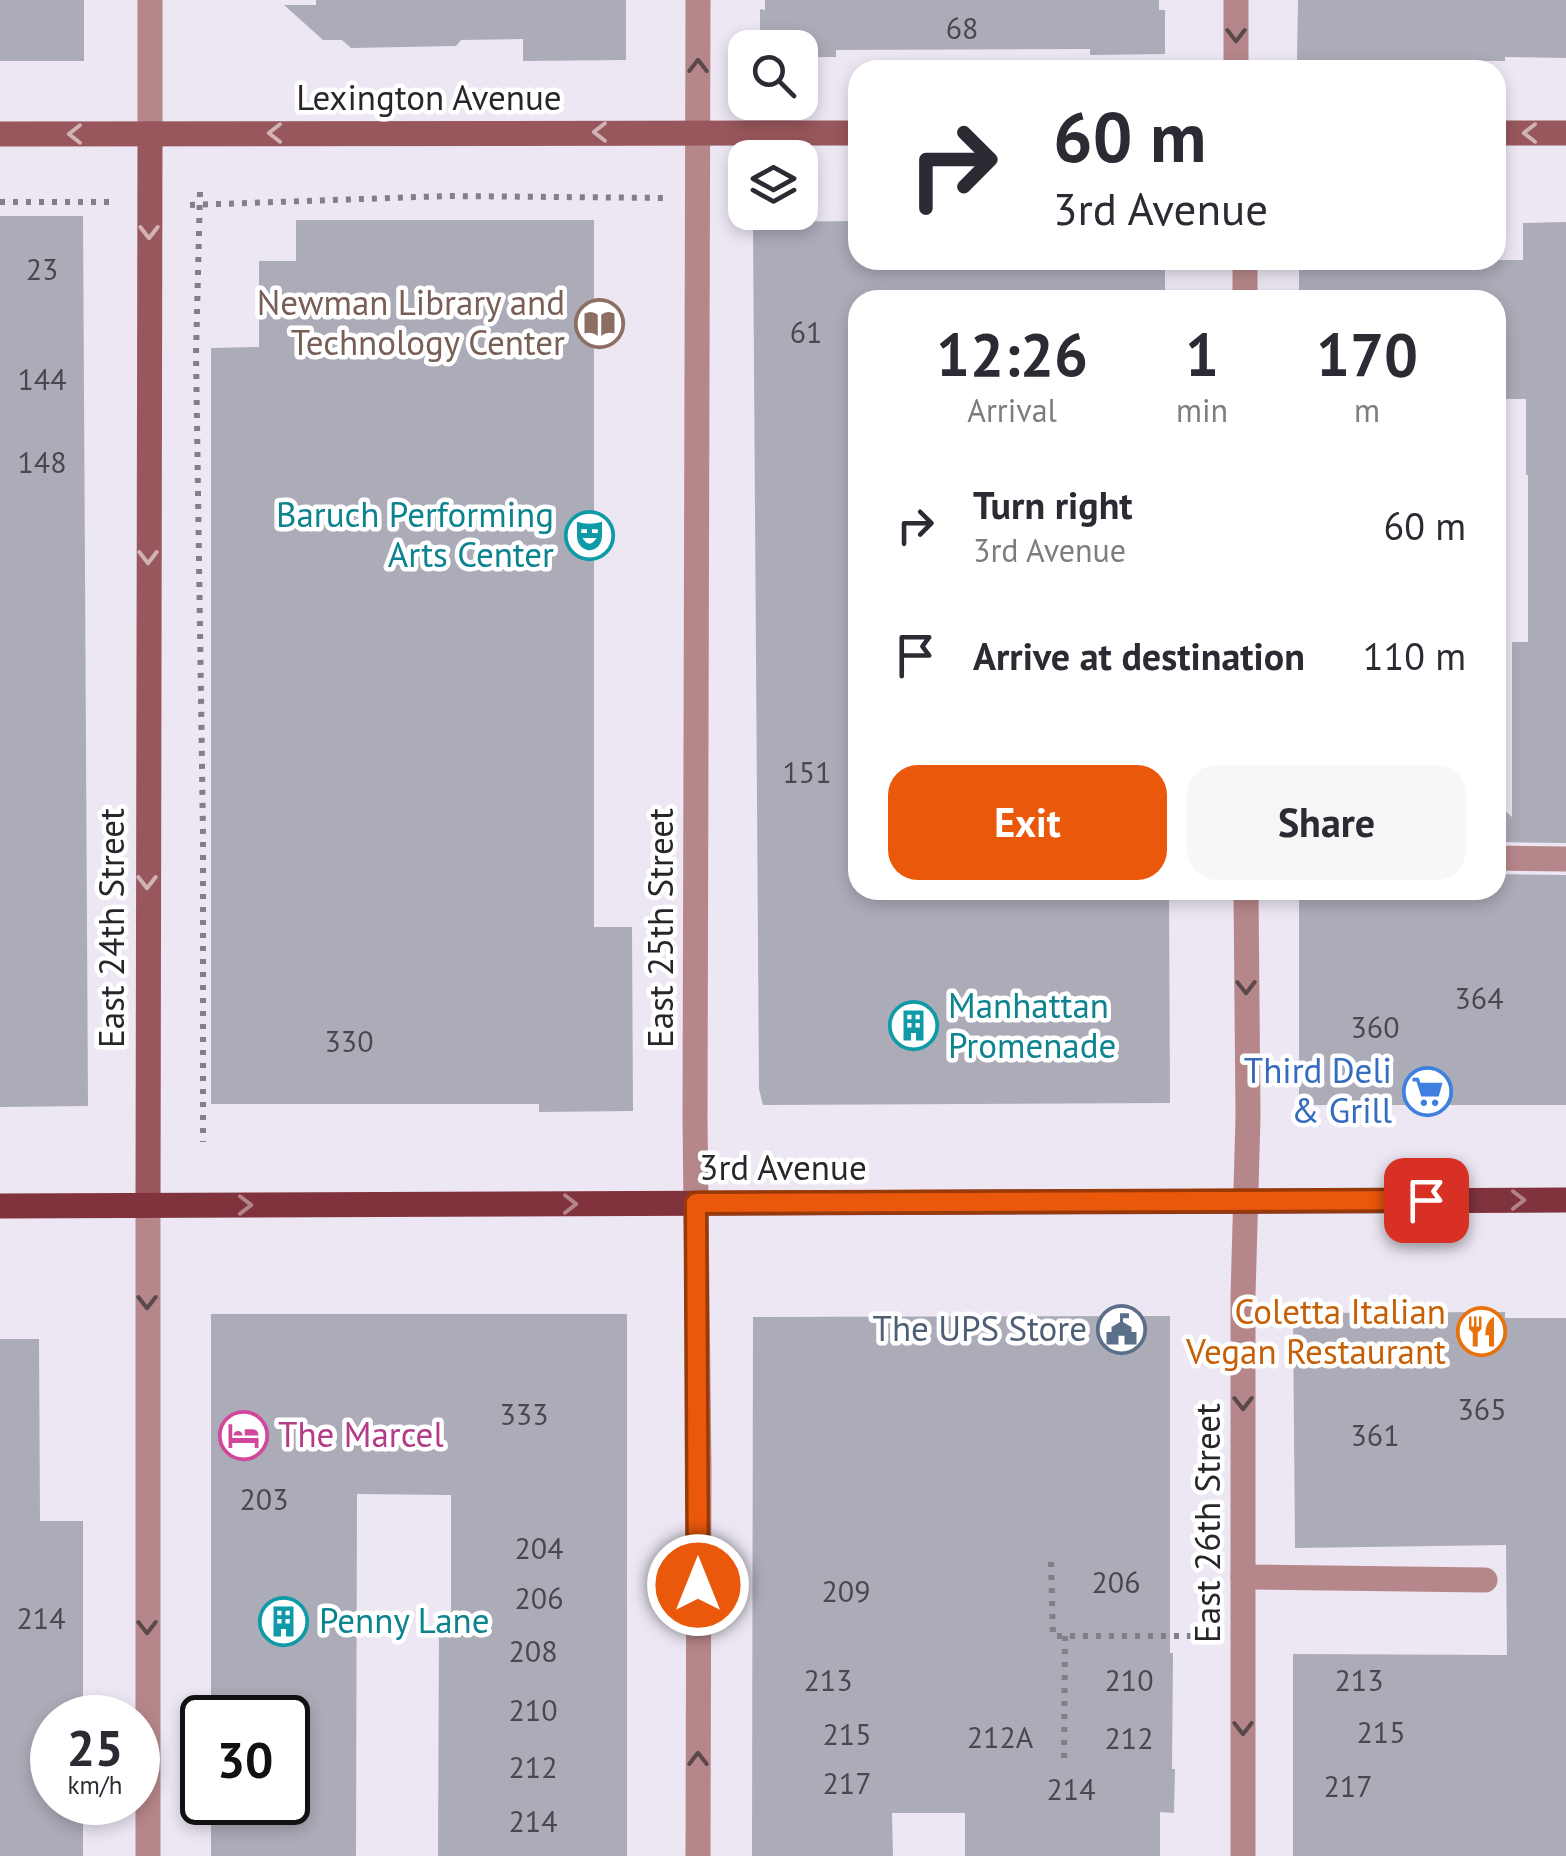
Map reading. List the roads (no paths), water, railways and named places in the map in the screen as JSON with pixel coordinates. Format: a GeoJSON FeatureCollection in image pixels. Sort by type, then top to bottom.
{"type":"FeatureCollection","features":[{"type":"Feature","properties":{"kind":"main road","name":"Lexington Avenue"},"geometry":{"type":"LineString","coordinates":[[0,134],[848,133]]}},
{"type":"Feature","properties":{"kind":"main road"},"geometry":{"type":"LineString","coordinates":[[1506,133],[1566,133]]}},
{"type":"Feature","properties":{"kind":"main road","name":"East 24th Street"},"geometry":{"type":"LineString","coordinates":[[148,1205],[150,134]]}},
{"type":"Feature","properties":{"kind":"main road","name":"3rd Avenue"},"geometry":{"type":"LineString","coordinates":[[0,1206],[1566,1200]]}},
{"type":"Feature","properties":{"kind":"street","name":"East 24th Street"},"geometry":{"type":"LineString","coordinates":[[150,0],[150,134]]}},
{"type":"Feature","properties":{"kind":"street","name":"East 25th Street"},"geometry":{"type":"LineString","coordinates":[[698,0],[698,1856]]}},
{"type":"Feature","properties":{"kind":"street"},"geometry":{"type":"LineString","coordinates":[[1236,0],[1236,60]]}},
{"type":"Feature","properties":{"kind":"street"},"geometry":{"type":"LineString","coordinates":[[1506,858],[1566,859]]}},
{"type":"Feature","properties":{"kind":"street","name":"East 26th Street"},"geometry":{"type":"LineString","coordinates":[[1243,1856],[1246,900]]}},
{"type":"Feature","properties":{"kind":"street","name":"East 24th Street"},"geometry":{"type":"LineString","coordinates":[[148,1205],[148,1856]]}},
{"type":"Feature","properties":{"kind":"street"},"geometry":{"type":"LineString","coordinates":[[1242,1578],[1485,1580]]}},
{"type":"Feature","properties":{"kind":"place","name":"Newman Library and Technology Center"},"geometry":{"type":"Point","coordinates":[600,323]}},
{"type":"Feature","properties":{"kind":"place","name":"Baruch Performing Arts Center"},"geometry":{"type":"Point","coordinates":[589,535]}},
{"type":"Feature","properties":{"kind":"place","name":"Manhattan Promenade"},"geometry":{"type":"Point","coordinates":[913,1026]}},
{"type":"Feature","properties":{"kind":"place","name":"Third Deli & Grill"},"geometry":{"type":"Point","coordinates":[1427,1091]}},
{"type":"Feature","properties":{"kind":"place","name":"The UPS Store"},"geometry":{"type":"Point","coordinates":[1122,1329]}},
{"type":"Feature","properties":{"kind":"place","name":"Coletta Italian Vegan Restaurant"},"geometry":{"type":"Point","coordinates":[1481,1332]}},
{"type":"Feature","properties":{"kind":"place","name":"The Marcel"},"geometry":{"type":"Point","coordinates":[243,1435]}},
{"type":"Feature","properties":{"kind":"place","name":"Penny Lane"},"geometry":{"type":"Point","coordinates":[284,1621]}}]}
